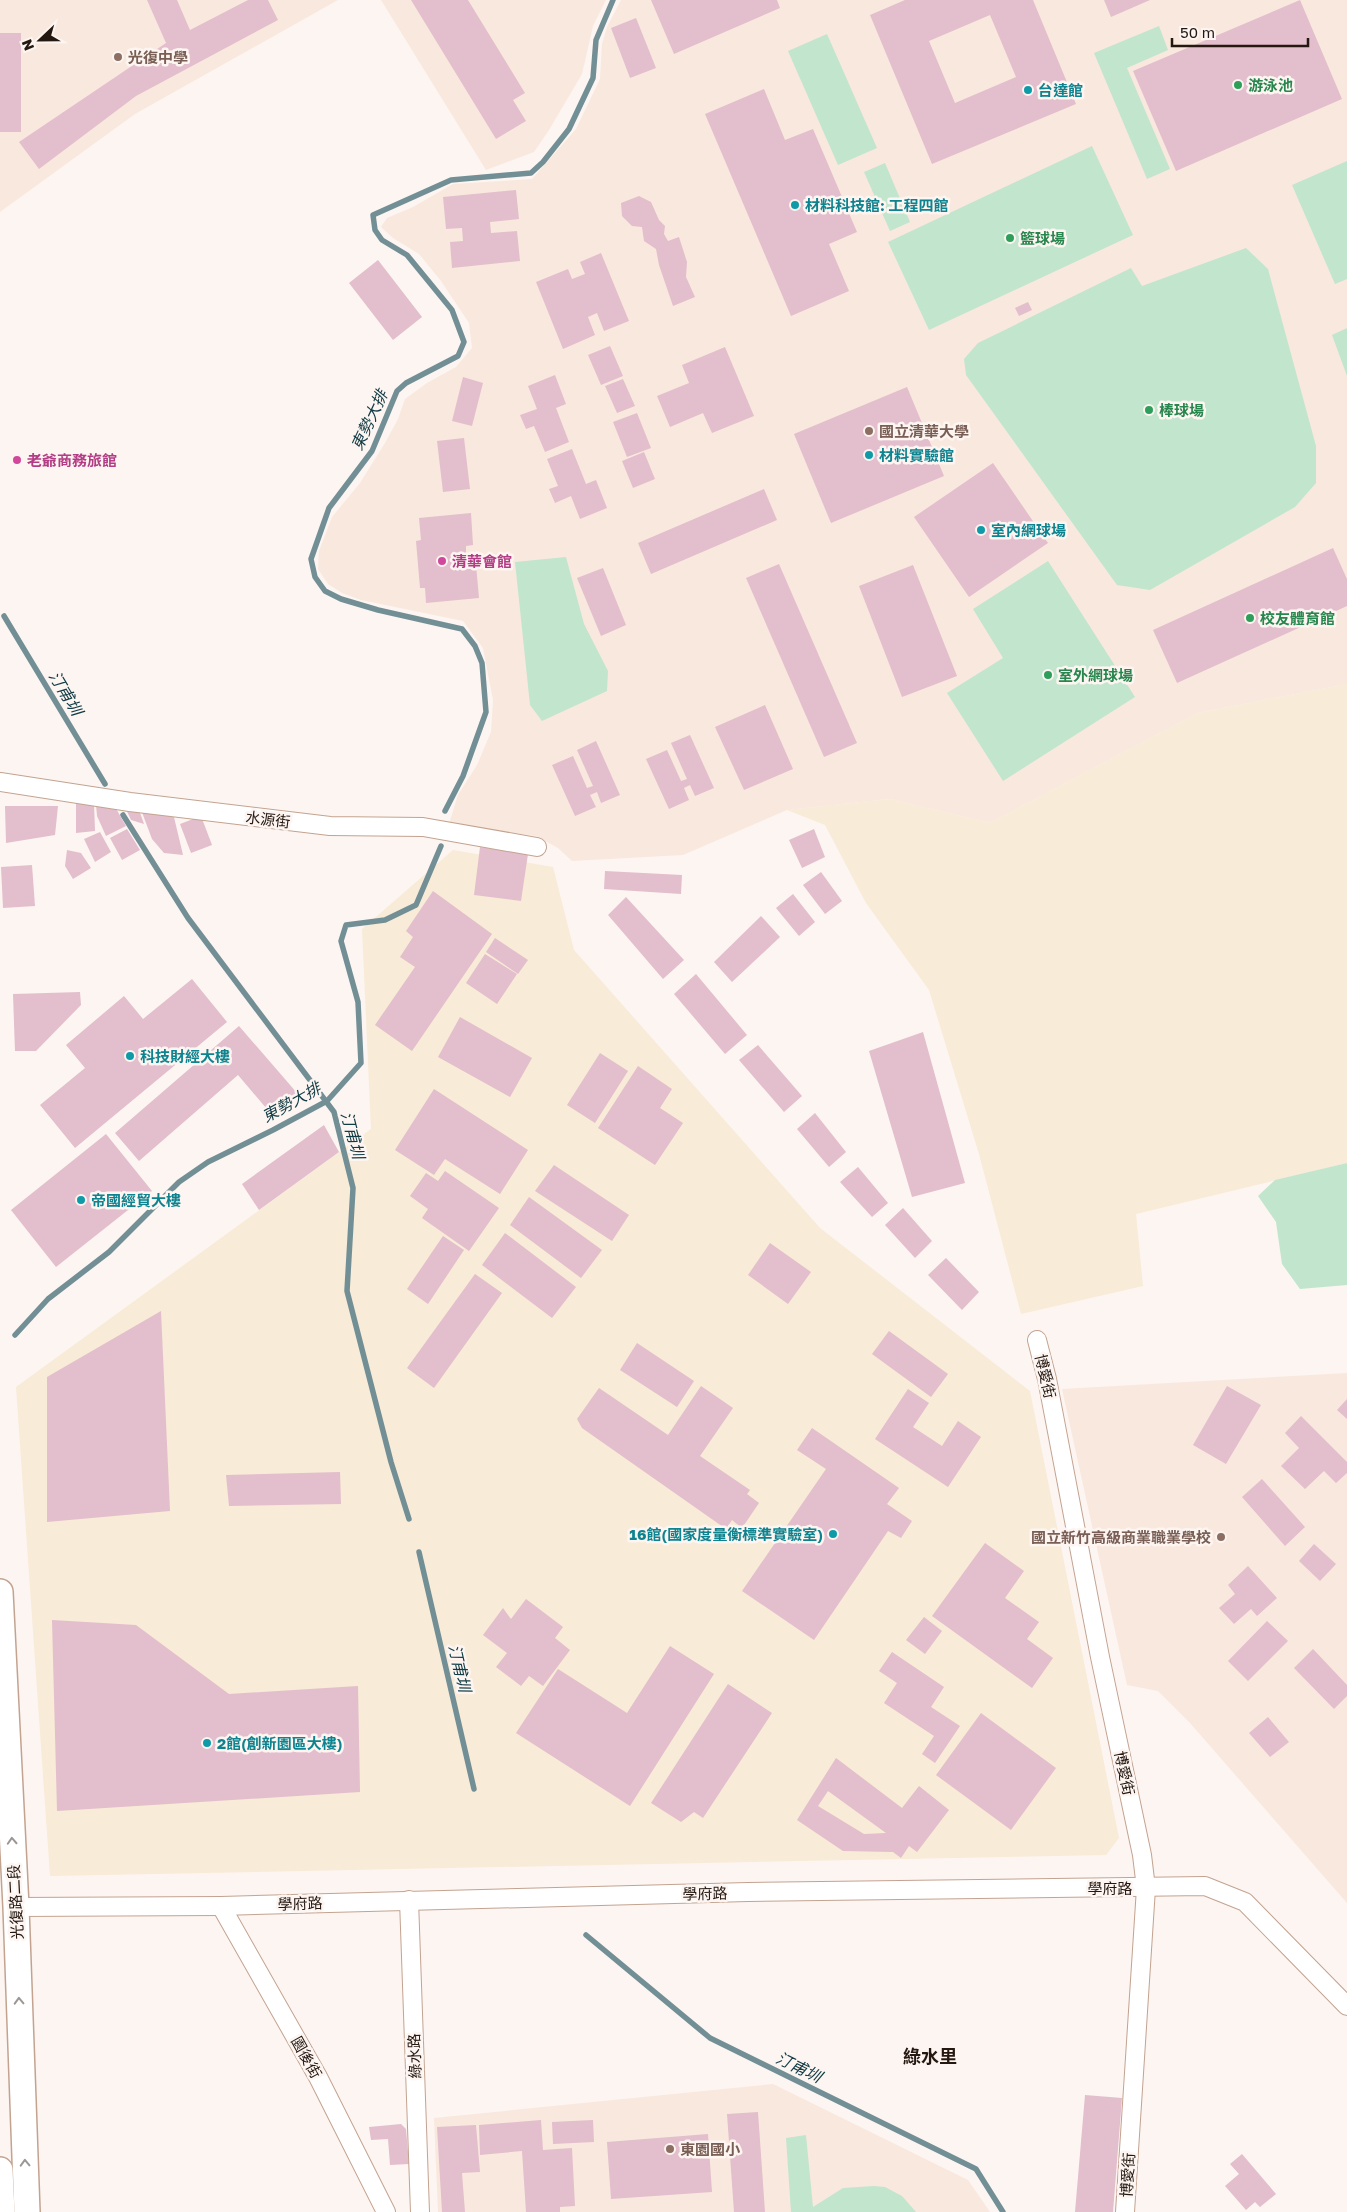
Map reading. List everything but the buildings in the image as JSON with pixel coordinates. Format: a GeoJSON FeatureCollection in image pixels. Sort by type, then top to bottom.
{"type":"FeatureCollection","features":[{"type":"Feature","properties":{"kind":"main road","name":"光復路二段"},"geometry":{"type":"LineString","coordinates":[[0,1592],[16,1907],[27,2212]]}},
{"type":"Feature","properties":{"kind":"main road"},"geometry":{"type":"LineString","coordinates":[[0,2170],[2,2212]]}},
{"type":"Feature","properties":{"kind":"street","name":"水源街"},"geometry":{"type":"LineString","coordinates":[[0,782],[130,802],[330,826],[423,827],[537,846]]}},
{"type":"Feature","properties":{"kind":"street","name":"博愛街"},"geometry":{"type":"LineString","coordinates":[[1037,1340],[1047,1379],[1100,1657],[1142,1855],[1146,1888],[1125,2212]]}},
{"type":"Feature","properties":{"kind":"street","name":"學府路"},"geometry":{"type":"LineString","coordinates":[[16,1907],[221,1906],[748,1892],[1206,1886],[1245,1902],[1347,2006]]}},
{"type":"Feature","properties":{"kind":"street","name":"綠水路"},"geometry":{"type":"LineString","coordinates":[[409,1900],[420,2212]]}},
{"type":"Feature","properties":{"kind":"street","name":"園後街"},"geometry":{"type":"LineString","coordinates":[[221,1906],[318,2077],[386,2212]]}},
{"type":"Feature","properties":{"kind":"shaded area","name":"光復中學"},"geometry":{"type":"Polygon","coordinates":[[[0,0],[338,0],[135,114],[0,212],[0,0]]]}},
{"type":"Feature","properties":{"kind":"shaded area"},"geometry":{"type":"Polygon","coordinates":[[[381,0],[606,0],[593,26],[582,74],[534,152],[486,170],[381,0]]]}},
{"type":"Feature","properties":{"kind":"shaded area","name":"國立清華大學"},"geometry":{"type":"Polygon","coordinates":[[[621,0],[1347,0],[1347,684],[1198,713],[990,823],[889,799],[787,810],[683,855],[572,861],[558,848],[536,836],[449,824],[458,795],[477,765],[491,732],[493,700],[483,648],[463,621],[361,600],[342,593],[328,584],[318,569],[319,551],[332,517],[360,483],[385,443],[398,419],[405,399],[427,383],[456,367],[472,348],[469,323],[441,281],[419,254],[393,238],[381,227],[387,218],[413,207],[453,184],[532,179],[576,129],[600,79],[602,44],[607,27],[621,0]]]}},
{"type":"Feature","properties":{"kind":"shaded area"},"geometry":{"type":"Polygon","coordinates":[[[1347,684],[1347,1163],[1136,1214],[1143,1286],[1021,1314],[979,1154],[929,990],[866,903],[825,825],[787,810],[889,799],[990,823],[1198,713],[1347,684]]]}},
{"type":"Feature","properties":{"kind":"shaded area"},"geometry":{"type":"Polygon","coordinates":[[[453,850],[553,867],[574,950],[820,1228],[1030,1391],[1119,1838],[1106,1855],[50,1876],[16,1387],[371,1129],[362,929],[453,850]]]}},
{"type":"Feature","properties":{"kind":"shaded area","name":"國立新竹高級商業職業學校"},"geometry":{"type":"Polygon","coordinates":[[[1347,1373],[1347,1903],[1190,1723],[1158,1691],[1127,1685],[1062,1389],[1347,1373]]]}},
{"type":"Feature","properties":{"kind":"shaded area","name":"東園國小"},"geometry":{"type":"Polygon","coordinates":[[[773,2084],[968,2180],[990,2212],[438,2212],[434,2118],[773,2084]]]}},
{"type":"Feature","properties":{"kind":"green space"},"geometry":{"type":"Polygon","coordinates":[[[1159,26],[1168,50],[1127,68],[1170,169],[1147,179],[1094,53],[1159,26]]]}},
{"type":"Feature","properties":{"kind":"green space"},"geometry":{"type":"Polygon","coordinates":[[[827,34],[877,148],[838,165],[788,51],[827,34]]]}},
{"type":"Feature","properties":{"kind":"green space","name":"籃球場"},"geometry":{"type":"Polygon","coordinates":[[[1092,146],[1133,235],[929,330],[888,242],[1092,146]]]}},
{"type":"Feature","properties":{"kind":"green space"},"geometry":{"type":"Polygon","coordinates":[[[1347,161],[1347,279],[1335,284],[1292,185],[1347,161]]]}},
{"type":"Feature","properties":{"kind":"green space"},"geometry":{"type":"Polygon","coordinates":[[[885,163],[910,222],[890,231],[864,172],[885,163]]]}},
{"type":"Feature","properties":{"kind":"green space","name":"棒球場"},"geometry":{"type":"Polygon","coordinates":[[[1246,248],[1268,269],[1316,446],[1316,483],[1295,507],[1150,590],[1117,585],[966,375],[964,359],[978,343],[1131,268],[1142,286],[1246,248]]]}},
{"type":"Feature","properties":{"kind":"green space"},"geometry":{"type":"Polygon","coordinates":[[[1347,328],[1347,376],[1332,335],[1347,328]]]}},
{"type":"Feature","properties":{"kind":"green space"},"geometry":{"type":"Polygon","coordinates":[[[566,557],[584,624],[608,671],[607,691],[542,721],[530,705],[515,562],[566,557]]]}},
{"type":"Feature","properties":{"kind":"green space","name":"室外網球場"},"geometry":{"type":"Polygon","coordinates":[[[1048,561],[1135,697],[1003,781],[947,693],[1003,658],[973,609],[1048,561]]]}},
{"type":"Feature","properties":{"kind":"green space"},"geometry":{"type":"Polygon","coordinates":[[[1347,1163],[1347,1285],[1300,1289],[1282,1264],[1276,1222],[1258,1196],[1275,1180],[1347,1163]]]}},
{"type":"Feature","properties":{"kind":"green space"},"geometry":{"type":"Polygon","coordinates":[[[806,2135],[813,2207],[843,2188],[874,2186],[885,2187],[902,2196],[916,2212],[791,2212],[786,2138],[806,2135]]]}},
{"type":"Feature","properties":{"kind":"waterway","name":"東勢大排"},"geometry":{"type":"LineString","coordinates":[[445,811],[463,776],[486,712],[482,663],[475,646],[462,629],[378,610],[341,599],[325,591],[315,577],[311,559],[329,508],[372,451],[397,391],[406,383],[458,356],[464,342],[452,310],[407,255],[382,240],[375,230],[373,215],[451,180],[531,173],[543,162],[569,129],[593,78],[596,40],[613,0]]}},
{"type":"Feature","properties":{"kind":"waterway","name":"汀甫圳"},"geometry":{"type":"LineString","coordinates":[[4,616],[105,784]]}},
{"type":"Feature","properties":{"kind":"waterway","name":"汀甫圳"},"geometry":{"type":"LineString","coordinates":[[123,815],[188,918],[334,1112],[353,1188],[347,1291],[391,1462],[409,1519]]}},
{"type":"Feature","properties":{"kind":"waterway","name":"東勢大排"},"geometry":{"type":"LineString","coordinates":[[15,1335],[48,1299],[109,1252],[179,1182],[208,1162],[327,1101],[361,1063],[358,1002],[341,941],[346,925],[385,920],[416,905],[441,846]]}},
{"type":"Feature","properties":{"kind":"waterway","name":"汀甫圳"},"geometry":{"type":"LineString","coordinates":[[419,1552],[474,1789]]}},
{"type":"Feature","properties":{"kind":"waterway","name":"汀甫圳"},"geometry":{"type":"LineString","coordinates":[[586,1935],[710,2038],[976,2169],[1003,2212]]}},
{"type":"Feature","properties":{"kind":"place","name":"光復中學"},"geometry":{"type":"Point","coordinates":[118,57]}},
{"type":"Feature","properties":{"kind":"place","name":"游泳池"},"geometry":{"type":"Point","coordinates":[1238,85]}},
{"type":"Feature","properties":{"kind":"place","name":"台達館"},"geometry":{"type":"Point","coordinates":[1028,90]}},
{"type":"Feature","properties":{"kind":"place","name":"材料科技館: 工程四館"},"geometry":{"type":"Point","coordinates":[795,205]}},
{"type":"Feature","properties":{"kind":"place","name":"籃球場"},"geometry":{"type":"Point","coordinates":[1010,238]}},
{"type":"Feature","properties":{"kind":"place","name":"棒球場"},"geometry":{"type":"Point","coordinates":[1149,410]}},
{"type":"Feature","properties":{"kind":"place","name":"國立清華大學"},"geometry":{"type":"Point","coordinates":[869,431]}},
{"type":"Feature","properties":{"kind":"place","name":"材料實驗館"},"geometry":{"type":"Point","coordinates":[869,455]}},
{"type":"Feature","properties":{"kind":"place","name":"老爺商務旅館"},"geometry":{"type":"Point","coordinates":[17,460]}},
{"type":"Feature","properties":{"kind":"place","name":"室內網球場"},"geometry":{"type":"Point","coordinates":[981,530]}},
{"type":"Feature","properties":{"kind":"place","name":"清華會館"},"geometry":{"type":"Point","coordinates":[442,561]}},
{"type":"Feature","properties":{"kind":"place","name":"校友體育館"},"geometry":{"type":"Point","coordinates":[1250,618]}},
{"type":"Feature","properties":{"kind":"place","name":"室外網球場"},"geometry":{"type":"Point","coordinates":[1048,675]}},
{"type":"Feature","properties":{"kind":"place","name":"科技財經大樓"},"geometry":{"type":"Point","coordinates":[130,1056]}},
{"type":"Feature","properties":{"kind":"place","name":"帝國經貿大樓"},"geometry":{"type":"Point","coordinates":[81,1200]}},
{"type":"Feature","properties":{"kind":"place","name":"16館(國家度量衡標準實驗室)"},"geometry":{"type":"Point","coordinates":[833,1534]}},
{"type":"Feature","properties":{"kind":"place","name":"國立新竹高級商業職業學校"},"geometry":{"type":"Point","coordinates":[1221,1537]}},
{"type":"Feature","properties":{"kind":"place","name":"2館(創新園區大樓)"},"geometry":{"type":"Point","coordinates":[207,1743]}},
{"type":"Feature","properties":{"kind":"place","name":"東園國小"},"geometry":{"type":"Point","coordinates":[670,2149]}},
{"type":"Feature","properties":{"kind":"district","name":"綠水里"},"geometry":{"type":"Point","coordinates":[930,2056]}}]}
